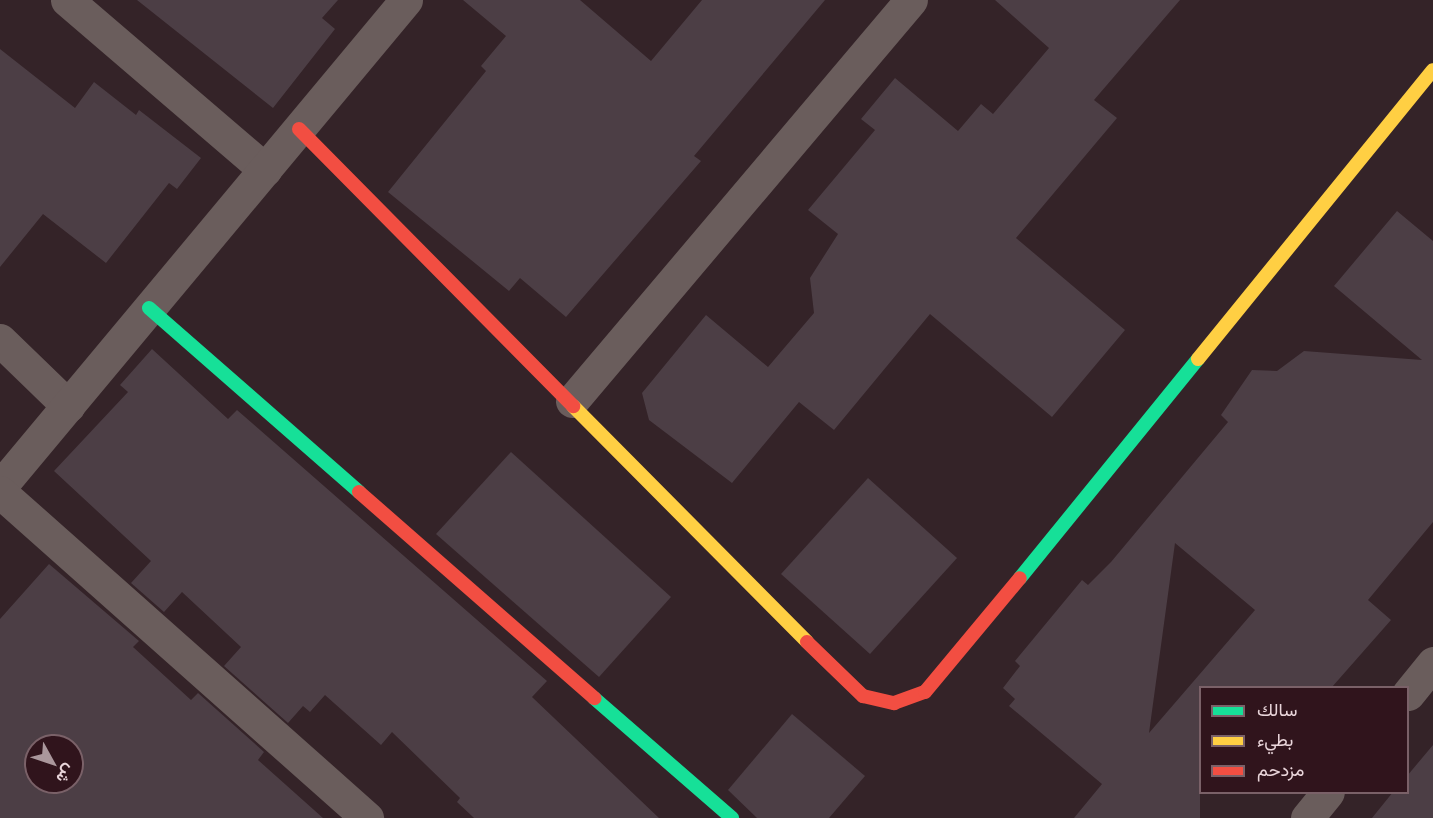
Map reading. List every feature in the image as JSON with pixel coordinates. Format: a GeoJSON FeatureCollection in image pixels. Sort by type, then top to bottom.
{"type":"FeatureCollection","features":[{"type":"Feature","properties":{"kind":"street"},"geometry":{"type":"LineString","coordinates":[[67,0],[265,170]]}},
{"type":"Feature","properties":{"kind":"street"},"geometry":{"type":"LineString","coordinates":[[0,487],[406,0]]}},
{"type":"Feature","properties":{"kind":"street"},"geometry":{"type":"LineString","coordinates":[[572,401],[911,0]]}},
{"type":"Feature","properties":{"kind":"street"},"geometry":{"type":"LineString","coordinates":[[299,129],[572,401],[862,696],[894,703],[925,692],[1433,70]]}},
{"type":"Feature","properties":{"kind":"street"},"geometry":{"type":"LineString","coordinates":[[149,308],[732,818]]}},
{"type":"Feature","properties":{"kind":"street"},"geometry":{"type":"LineString","coordinates":[[0,340],[68,406]]}},
{"type":"Feature","properties":{"kind":"street"},"geometry":{"type":"LineString","coordinates":[[0,492],[367,818]]}},
{"type":"Feature","properties":{"kind":"street"},"geometry":{"type":"LineString","coordinates":[[1409,692],[1433,663]]}},
{"type":"Feature","properties":{"kind":"street"},"geometry":{"type":"LineString","coordinates":[[1307,818],[1326,794]]}},
{"type":"Feature","properties":{"kind":"building"},"geometry":{"type":"Polygon","coordinates":[[[137,0],[338,0],[322,18],[335,29],[273,108],[137,0]]]}},
{"type":"Feature","properties":{"kind":"building"},"geometry":{"type":"Polygon","coordinates":[[[463,0],[580,0],[651,61],[702,0],[825,0],[694,156],[701,161],[566,317],[520,278],[509,291],[388,192],[486,71],[481,66],[506,36],[463,0]]]}},
{"type":"Feature","properties":{"kind":"building"},"geometry":{"type":"Polygon","coordinates":[[[995,0],[1180,0],[1094,100],[1117,118],[1016,238],[1125,330],[1052,417],[930,314],[834,430],[799,402],[732,483],[649,420],[642,393],[706,315],[768,367],[814,313],[810,278],[838,234],[808,210],[875,130],[861,119],[895,78],[958,131],[981,104],[993,114],[1049,48],[995,0]]]}},
{"type":"Feature","properties":{"kind":"building"},"geometry":{"type":"Polygon","coordinates":[[[0,49],[75,108],[94,82],[136,115],[139,110],[201,158],[177,189],[169,183],[106,263],[43,214],[0,267],[0,49]]]}},
{"type":"Feature","properties":{"kind":"building"},"geometry":{"type":"Polygon","coordinates":[[[1397,211],[1433,241],[1433,522],[1368,600],[1391,620],[1333,686],[1199,686],[1200,818],[1074,818],[1102,784],[1009,706],[1015,699],[1003,688],[1020,666],[1015,661],[1082,580],[1088,585],[1111,562],[1228,422],[1221,415],[1252,370],[1277,371],[1304,351],[1422,360],[1334,286],[1397,211]],[[1175,543],[1149,733],[1255,610],[1175,543]]]}},
{"type":"Feature","properties":{"kind":"building"},"geometry":{"type":"Polygon","coordinates":[[[152,349],[228,419],[237,410],[547,681],[532,697],[659,818],[474,818],[457,802],[460,798],[392,732],[381,745],[325,695],[310,712],[303,706],[288,723],[224,666],[241,647],[182,592],[164,612],[131,583],[151,561],[54,471],[128,392],[120,385],[152,349]]]}},
{"type":"Feature","properties":{"kind":"building"},"geometry":{"type":"Polygon","coordinates":[[[511,452],[671,597],[599,677],[436,534],[511,452]]]}},
{"type":"Feature","properties":{"kind":"building"},"geometry":{"type":"Polygon","coordinates":[[[868,478],[957,558],[870,654],[781,574],[868,478]]]}},
{"type":"Feature","properties":{"kind":"building"},"geometry":{"type":"Polygon","coordinates":[[[49,564],[139,641],[133,647],[191,700],[198,693],[264,752],[258,760],[323,818],[0,818],[0,619],[49,564]]]}},
{"type":"Feature","properties":{"kind":"building"},"geometry":{"type":"Polygon","coordinates":[[[792,714],[865,776],[829,818],[757,818],[728,790],[792,714]]]}},
{"type":"Feature","properties":{"kind":"building"},"geometry":{"type":"Polygon","coordinates":[[[1433,745],[1433,818],[1372,818],[1391,794],[1409,794],[1409,774],[1433,745]]]}},
{"type":"Feature","properties":{"kind":"traffic: fast"},"geometry":{"type":"LineString","coordinates":[[149,308],[359,492]]}},
{"type":"Feature","properties":{"kind":"traffic: fast"},"geometry":{"type":"LineString","coordinates":[[1020,578],[1198,359]]}},
{"type":"Feature","properties":{"kind":"traffic: fast"},"geometry":{"type":"LineString","coordinates":[[594,698],[732,818]]}},
{"type":"Feature","properties":{"kind":"traffic: slow"},"geometry":{"type":"LineString","coordinates":[[1198,359],[1433,70]]}},
{"type":"Feature","properties":{"kind":"traffic: slow"},"geometry":{"type":"LineString","coordinates":[[573,406],[807,642]]}},
{"type":"Feature","properties":{"kind":"traffic: jam"},"geometry":{"type":"LineString","coordinates":[[299,129],[573,406]]}},
{"type":"Feature","properties":{"kind":"traffic: jam"},"geometry":{"type":"LineString","coordinates":[[359,492],[594,698]]}},
{"type":"Feature","properties":{"kind":"traffic: jam"},"geometry":{"type":"LineString","coordinates":[[807,642],[863,696],[894,703],[925,692],[1020,578]]}}]}
